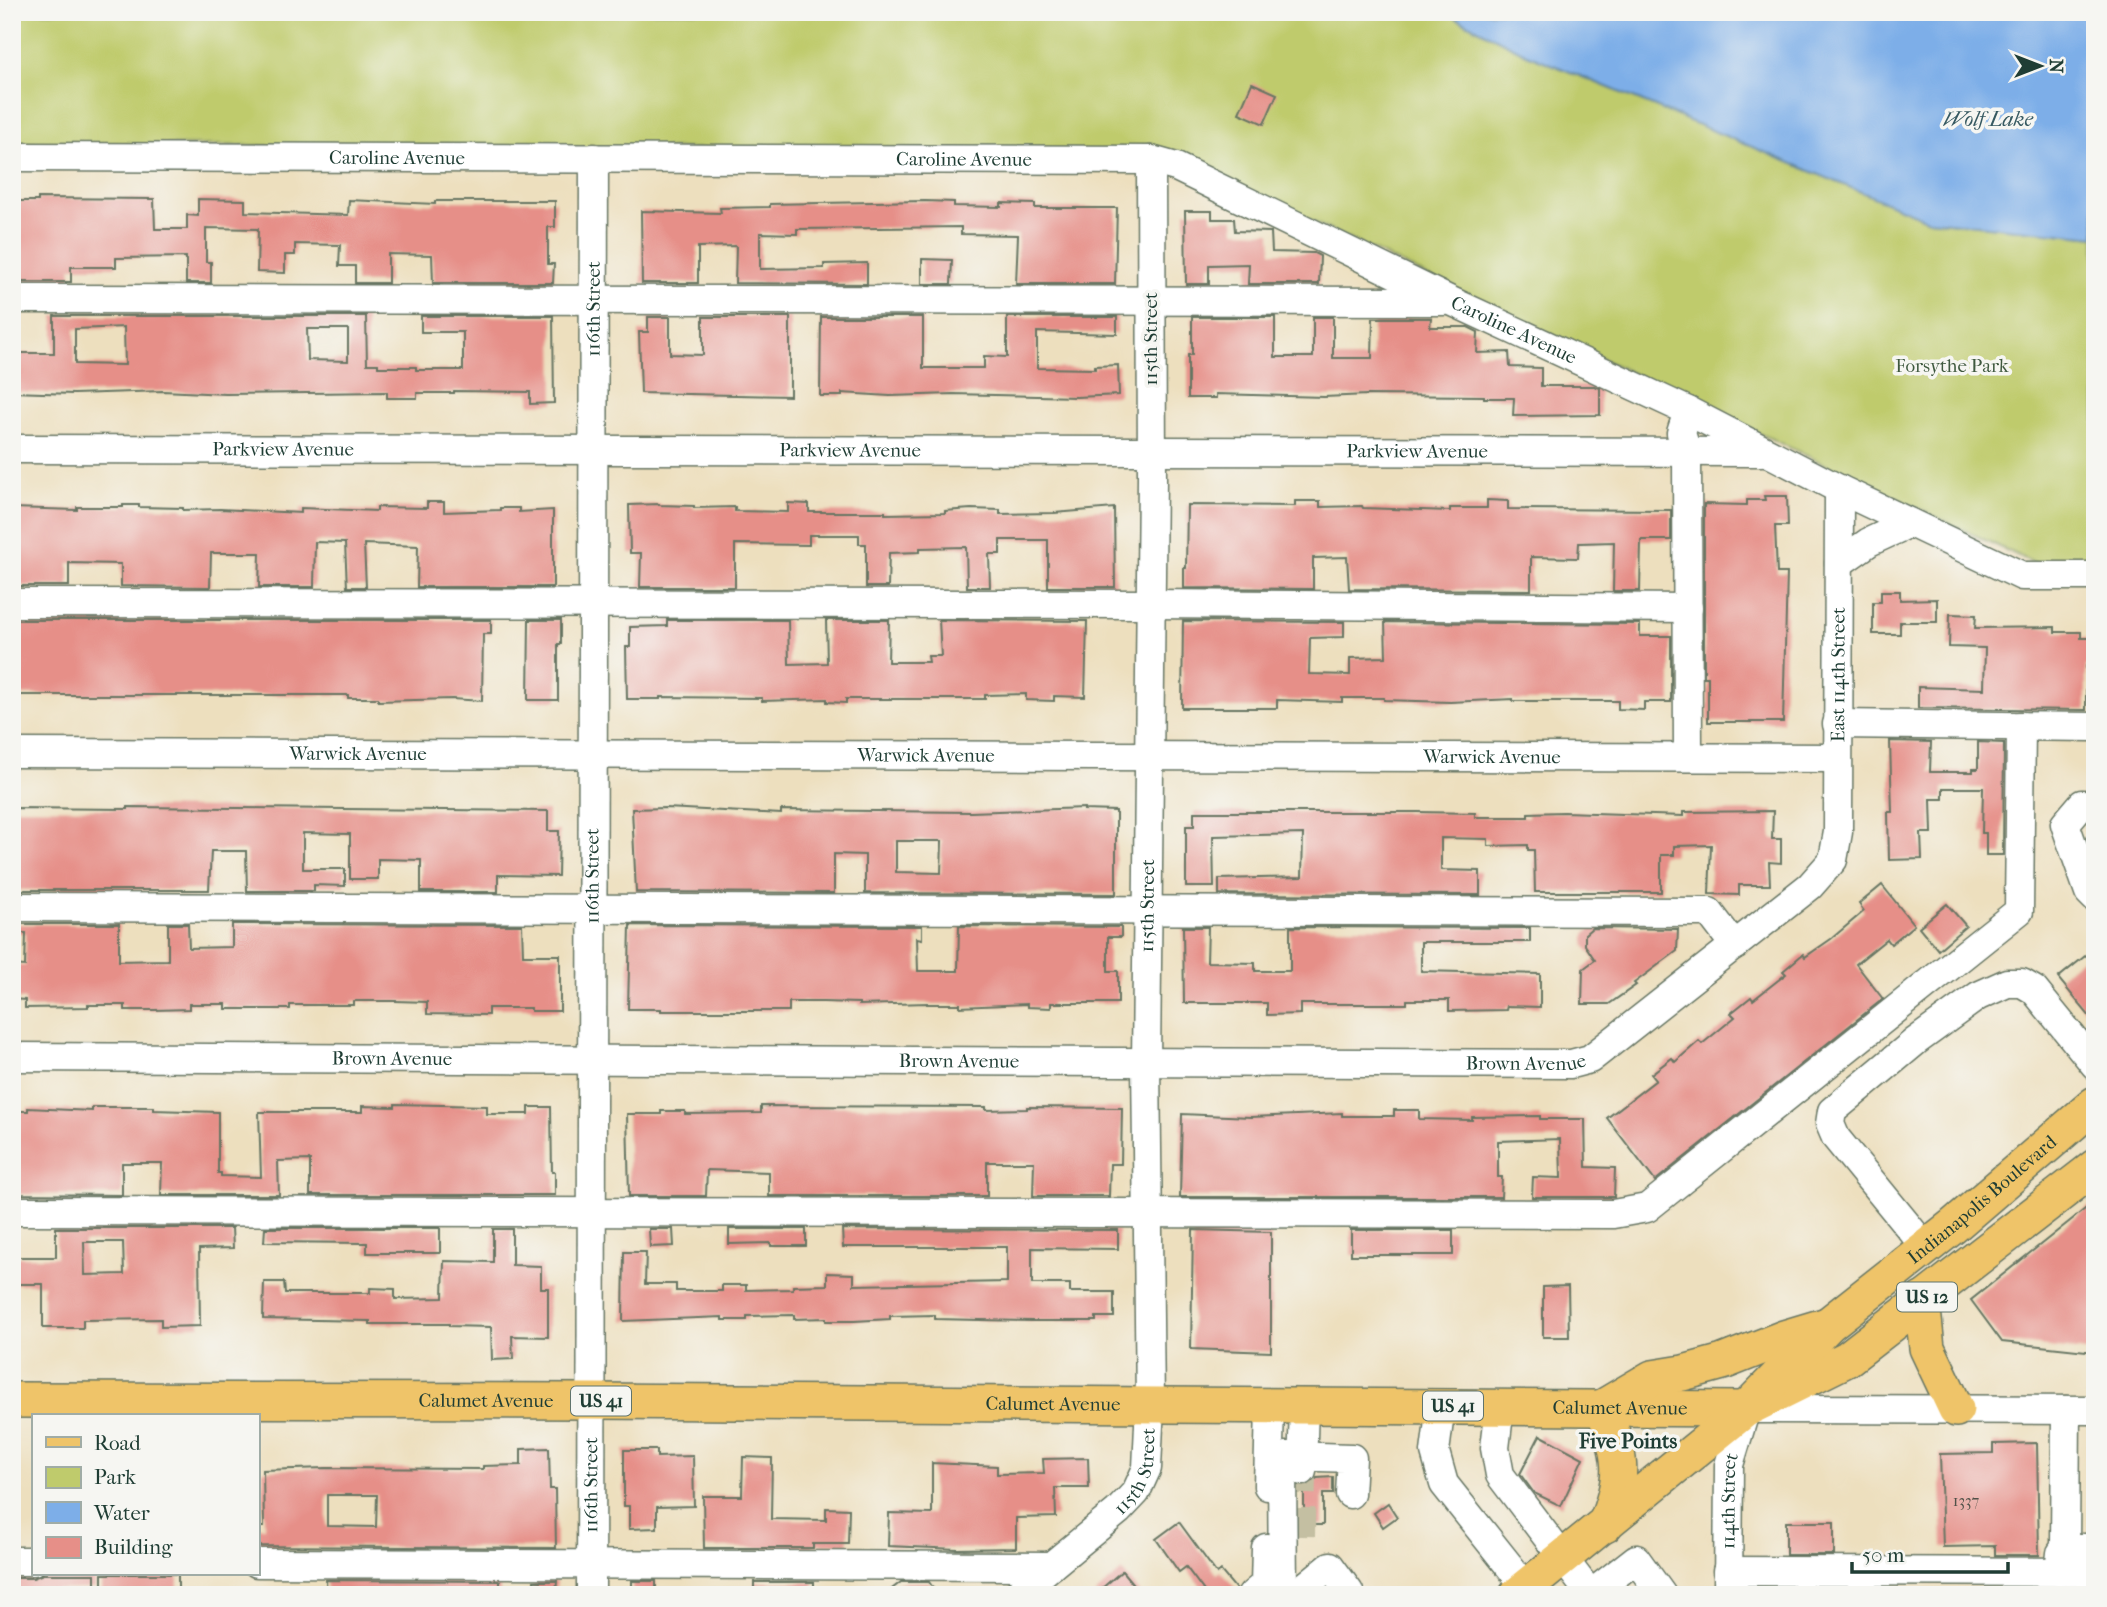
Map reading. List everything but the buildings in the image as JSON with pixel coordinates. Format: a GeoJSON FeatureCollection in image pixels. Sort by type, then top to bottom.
{"type":"FeatureCollection","features":[{"type":"Feature","properties":{"kind":"main road","name":"Indianapolis Boulevard"},"geometry":{"type":"LineString","coordinates":[[1522,1591],[1746,1409],[1829,1324],[1926,1248],[2095,1104]]}},
{"type":"Feature","properties":{"kind":"main road","name":"Indianapolis Boulevard"},"geometry":{"type":"LineString","coordinates":[[1746,1409],[1847,1359],[2095,1167]]}},
{"type":"Feature","properties":{"kind":"main road"},"geometry":{"type":"LineString","coordinates":[[1922,1300],[1927,1348],[1956,1409]]}},
{"type":"Feature","properties":{"kind":"main road"},"geometry":{"type":"LineString","coordinates":[[1605,1525],[1617,1495],[1619,1459],[1603,1407],[1652,1377],[1683,1373],[1723,1362],[1829,1324]]}},
{"type":"Feature","properties":{"kind":"main road","name":"Calumet Avenue"},"geometry":{"type":"LineString","coordinates":[[12,1400],[1746,1409]]}},
{"type":"Feature","properties":{"kind":"street","name":"Caroline Avenue"},"geometry":{"type":"LineString","coordinates":[[12,157],[1151,160],[1176,167],[1451,301],[1688,411],[1839,489]]}},
{"type":"Feature","properties":{"kind":"street","name":"116th Street"},"geometry":{"type":"LineString","coordinates":[[591,1595],[590,1061],[594,158]]}},
{"type":"Feature","properties":{"kind":"street","name":"115th Street"},"geometry":{"type":"LineString","coordinates":[[1016,1595],[1118,1511],[1136,1492],[1147,1468],[1150,1404],[1146,1063],[1152,451],[1151,160]]}},
{"type":"Feature","properties":{"kind":"street"},"geometry":{"type":"LineString","coordinates":[[12,299],[1451,301]]}},
{"type":"Feature","properties":{"kind":"street"},"geometry":{"type":"LineString","coordinates":[[1688,411],[1681,433],[1688,452],[1689,757]]}},
{"type":"Feature","properties":{"kind":"street","name":"Parkview Avenue"},"geometry":{"type":"LineString","coordinates":[[12,449],[1767,452]]}},
{"type":"Feature","properties":{"kind":"street"},"geometry":{"type":"LineString","coordinates":[[1839,489],[2022,576],[2095,576]]}},
{"type":"Feature","properties":{"kind":"street","name":"East 114th Street"},"geometry":{"type":"LineString","coordinates":[[1833,860],[1838,832],[1839,489]]}},
{"type":"Feature","properties":{"kind":"street"},"geometry":{"type":"LineString","coordinates":[[1839,563],[1869,542],[1910,523]]}},
{"type":"Feature","properties":{"kind":"street"},"geometry":{"type":"LineString","coordinates":[[12,603],[1151,604],[1689,608]]}},
{"type":"Feature","properties":{"kind":"street"},"geometry":{"type":"LineString","coordinates":[[1837,724],[2095,727]]}},
{"type":"Feature","properties":{"kind":"street"},"geometry":{"type":"LineString","coordinates":[[12,1211],[1613,1214],[1647,1208],[2019,911],[2021,726]]}},
{"type":"Feature","properties":{"kind":"street","name":"Warwick Avenue"},"geometry":{"type":"LineString","coordinates":[[12,753],[1837,758]]}},
{"type":"Feature","properties":{"kind":"street"},"geometry":{"type":"LineString","coordinates":[[2095,805],[2082,804],[2065,824],[2089,892],[2095,898]]}},
{"type":"Feature","properties":{"kind":"street","name":"Brown Avenue"},"geometry":{"type":"LineString","coordinates":[[12,1057],[1571,1064],[1590,1059],[1605,1049],[1810,886],[1833,860]]}},
{"type":"Feature","properties":{"kind":"street"},"geometry":{"type":"LineString","coordinates":[[12,907],[1709,912],[1735,946]]}},
{"type":"Feature","properties":{"kind":"street"},"geometry":{"type":"LineString","coordinates":[[1926,1248],[1836,1138],[1830,1124],[1832,1111],[1916,1041],[1978,996],[2007,983],[2022,983],[2034,990],[2095,1065]]}},
{"type":"Feature","properties":{"kind":"street"},"geometry":{"type":"LineString","coordinates":[[1252,1595],[1265,1584],[1270,1405]]}},
{"type":"Feature","properties":{"kind":"street"},"geometry":{"type":"LineString","coordinates":[[1302,1464],[1304,1405]]}},
{"type":"Feature","properties":{"kind":"street"},"geometry":{"type":"LineString","coordinates":[[1441,1406],[1435,1452],[1444,1484],[1522,1591]]}},
{"type":"Feature","properties":{"kind":"street"},"geometry":{"type":"LineString","coordinates":[[1500,1406],[1495,1448],[1500,1475],[1590,1594],[1636,1559],[1662,1595]]}},
{"type":"Feature","properties":{"kind":"street","name":"Calumet Avenue"},"geometry":{"type":"LineString","coordinates":[[1746,1409],[2095,1410]]}},
{"type":"Feature","properties":{"kind":"street","name":"114th Street"},"geometry":{"type":"LineString","coordinates":[[1728,1583],[1729,1465],[1746,1409]]}},
{"type":"Feature","properties":{"kind":"street"},"geometry":{"type":"LineString","coordinates":[[2062,1560],[2066,1410]]}},
{"type":"Feature","properties":{"kind":"street"},"geometry":{"type":"LineString","coordinates":[[1308,1592],[1282,1466],[1286,1456],[1302,1464],[1352,1458],[1350,1494]]}},
{"type":"Feature","properties":{"kind":"street"},"geometry":{"type":"LineString","coordinates":[[1301,1536],[1308,1592]]}},
{"type":"Feature","properties":{"kind":"street"},"geometry":{"type":"LineString","coordinates":[[1728,1583],[1861,1583],[2062,1560],[2095,1548]]}},
{"type":"Feature","properties":{"kind":"street"},"geometry":{"type":"LineString","coordinates":[[2062,1560],[2095,1572]]}},
{"type":"Feature","properties":{"kind":"street"},"geometry":{"type":"LineString","coordinates":[[12,1561],[32,1561]]}},
{"type":"Feature","properties":{"kind":"street"},"geometry":{"type":"LineString","coordinates":[[259,1563],[1051,1566]]}},
{"type":"Feature","properties":{"kind":"green space","name":"Forsythe Park"},"geometry":{"type":"Polygon","coordinates":[[[12,12],[1445,12],[1527,54],[1929,220],[2095,237],[2095,564],[2038,565],[1165,152],[12,144],[12,12]]]}},
{"type":"Feature","properties":{"kind":"water","name":"Wolf Lake"},"geometry":{"type":"Polygon","coordinates":[[[1445,12],[2095,12],[2095,237],[1929,220],[1527,54],[1445,12]]]}},
{"type":"Feature","properties":{"kind":"tunnel"},"geometry":{"type":"LineString","coordinates":[[1301,1536],[1302,1471]]}},
{"type":"Feature","properties":{"kind":"district","name":"Five Points"},"geometry":{"type":"Point","coordinates":[1628,1441]}}]}
